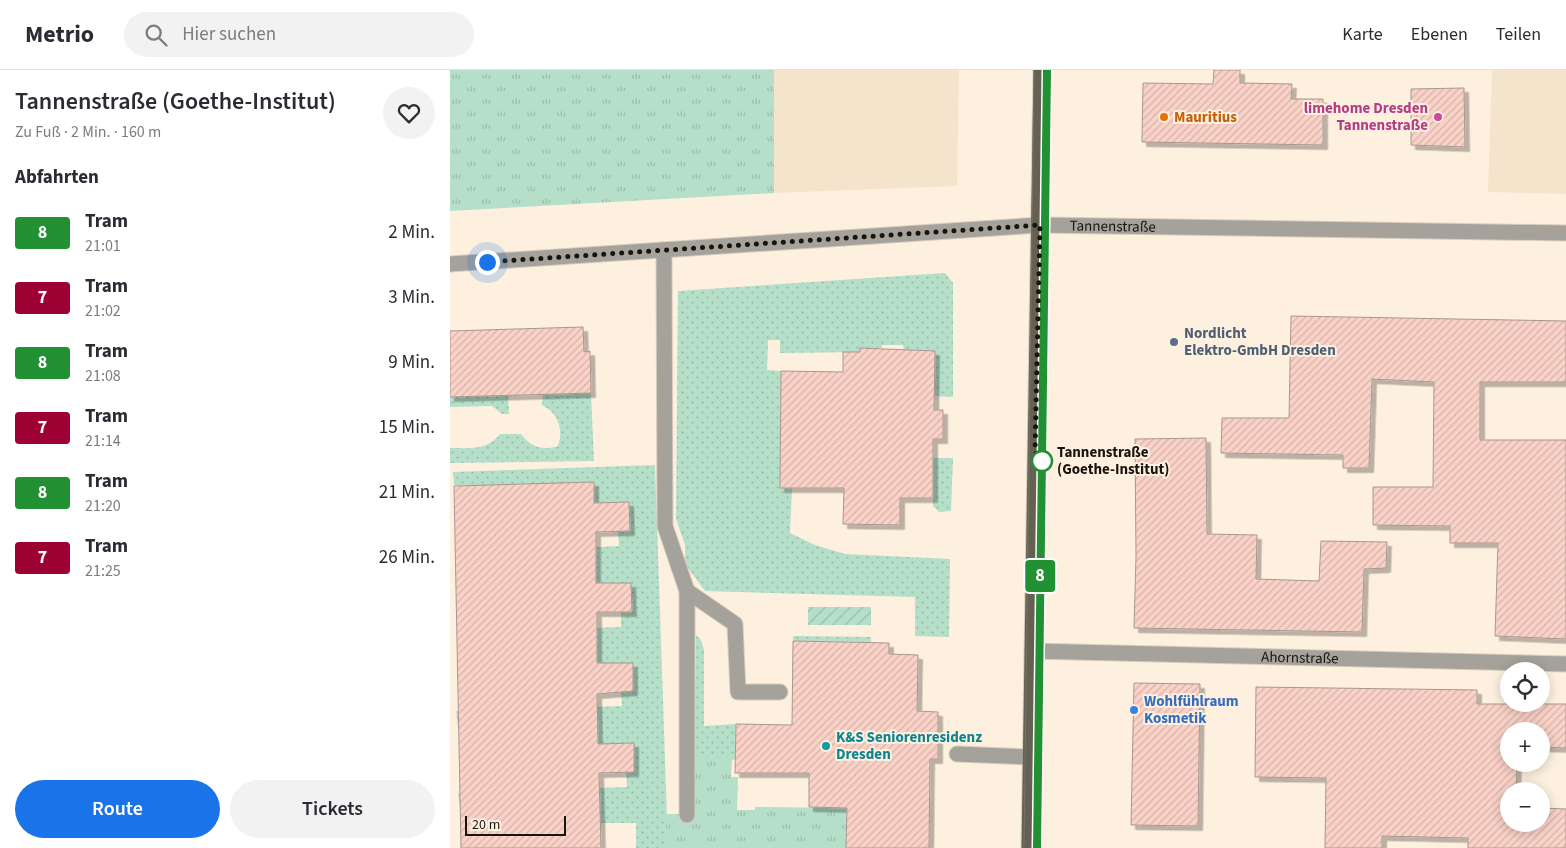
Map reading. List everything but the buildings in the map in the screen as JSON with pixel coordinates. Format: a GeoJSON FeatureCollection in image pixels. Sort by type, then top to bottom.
{"type":"FeatureCollection","features":[{"type":"Feature","properties":{"kind":"main road"},"geometry":{"type":"LineString","coordinates":[[1029,848],[1041,70]]}},
{"type":"Feature","properties":{"kind":"street","name":"Tannenstraße"},"geometry":{"type":"LineString","coordinates":[[450,264],[1040,225],[1566,233]]}},
{"type":"Feature","properties":{"kind":"street"},"geometry":{"type":"LineString","coordinates":[[664,250],[665,526],[687,591],[687,815]]}},
{"type":"Feature","properties":{"kind":"street"},"geometry":{"type":"LineString","coordinates":[[687,591],[735,624],[738,692],[780,692]]}},
{"type":"Feature","properties":{"kind":"street","name":"Ahornstraße"},"geometry":{"type":"LineString","coordinates":[[1032,651],[1566,664]]}},
{"type":"Feature","properties":{"kind":"street"},"geometry":{"type":"LineString","coordinates":[[957,754],[1030,757]]}},
{"type":"Feature","properties":{"kind":"shaded area"},"geometry":{"type":"Polygon","coordinates":[[[774,70],[959,70],[957,186],[774,193],[774,70]]]}},
{"type":"Feature","properties":{"kind":"shaded area"},"geometry":{"type":"Polygon","coordinates":[[[1492,70],[1566,70],[1566,194],[1488,192],[1492,70]]]}},
{"type":"Feature","properties":{"kind":"green space"},"geometry":{"type":"Polygon","coordinates":[[[450,70],[774,70],[774,193],[450,211],[450,70]]]}},
{"type":"Feature","properties":{"kind":"green space"},"geometry":{"type":"Polygon","coordinates":[[[945,273],[953,283],[953,397],[934,396],[934,351],[904,350],[903,345],[882,345],[882,348],[860,348],[860,352],[780,353],[780,340],[768,340],[767,370],[781,371],[780,487],[792,488],[790,533],[815,545],[845,554],[950,559],[949,637],[915,636],[915,597],[705,591],[685,564],[685,545],[676,519],[678,291],[945,273]]]}},
{"type":"Feature","properties":{"kind":"green space"},"geometry":{"type":"Polygon","coordinates":[[[591,393],[594,461],[450,463],[450,448],[484,446],[500,434],[521,434],[537,447],[558,446],[560,428],[556,417],[548,408],[542,405],[543,394],[591,393]]]}},
{"type":"Feature","properties":{"kind":"green space"},"geometry":{"type":"Polygon","coordinates":[[[508,395],[509,414],[502,414],[492,406],[450,407],[450,397],[508,395]]]}},
{"type":"Feature","properties":{"kind":"green space"},"geometry":{"type":"Polygon","coordinates":[[[933,458],[953,458],[951,511],[939,512],[933,506],[933,458]]]}},
{"type":"Feature","properties":{"kind":"green space"},"geometry":{"type":"Polygon","coordinates":[[[655,465],[668,848],[636,848],[636,823],[600,823],[600,803],[460,807],[458,793],[627,787],[626,772],[634,772],[634,743],[598,744],[598,723],[458,727],[456,711],[622,706],[621,692],[633,691],[633,663],[597,663],[597,643],[457,646],[457,632],[621,627],[621,612],[632,611],[631,583],[596,583],[596,563],[456,554],[619,546],[618,531],[630,531],[629,502],[594,503],[594,482],[571,482],[572,503],[543,488],[524,484],[506,489],[478,505],[477,485],[454,485],[453,472],[655,465]]]}},
{"type":"Feature","properties":{"kind":"green space"},"geometry":{"type":"Polygon","coordinates":[[[808,607],[871,607],[871,625],[808,625],[808,607]]]}},
{"type":"Feature","properties":{"kind":"green space"},"geometry":{"type":"Polygon","coordinates":[[[696,635],[701,640],[704,650],[704,726],[736,724],[735,757],[694,757],[696,635]]]}},
{"type":"Feature","properties":{"kind":"green space"},"geometry":{"type":"Polygon","coordinates":[[[793,636],[871,637],[871,642],[793,641],[793,636]]]}},
{"type":"Feature","properties":{"kind":"green space"},"geometry":{"type":"Polygon","coordinates":[[[694,757],[735,757],[732,760],[731,777],[738,777],[737,810],[755,810],[755,807],[847,808],[846,848],[667,848],[666,814],[695,814],[694,757]]]}},
{"type":"Feature","properties":{"kind":"tram line"},"geometry":{"type":"LineString","coordinates":[[1024,848],[1034,70]]}},
{"type":"Feature","properties":{"kind":"tram line"},"geometry":{"type":"LineString","coordinates":[[1037,848],[1047,70]]}},
{"type":"Feature","properties":{"kind":"tram line","name":"8"},"geometry":{"type":"LineString","coordinates":[[1037,848],[1047,70]]}},
{"type":"Feature","properties":{"kind":"place","name":"Mauritius"},"geometry":{"type":"Point","coordinates":[1164,117]}},
{"type":"Feature","properties":{"kind":"place","name":"limehome Dresden Tannenstraße"},"geometry":{"type":"Point","coordinates":[1438,117]}},
{"type":"Feature","properties":{"kind":"place","name":"Nordlicht Elektro-GmbH Dresden"},"geometry":{"type":"Point","coordinates":[1174,342]}},
{"type":"Feature","properties":{"kind":"place","name":"Tannenstraße (Goethe-Institut)"},"geometry":{"type":"Point","coordinates":[1042,461]}},
{"type":"Feature","properties":{"kind":"place","name":"Wohlfühlraum Kosmetik"},"geometry":{"type":"Point","coordinates":[1134,710]}},
{"type":"Feature","properties":{"kind":"place","name":"K&S Seniorenresidenz Dresden"},"geometry":{"type":"Point","coordinates":[826,746]}},
{"type":"Feature","properties":{"kind":"route"},"geometry":{"type":"LineString","coordinates":[[487,262],[1040,225],[1035,452],[1042,461]]}}]}
